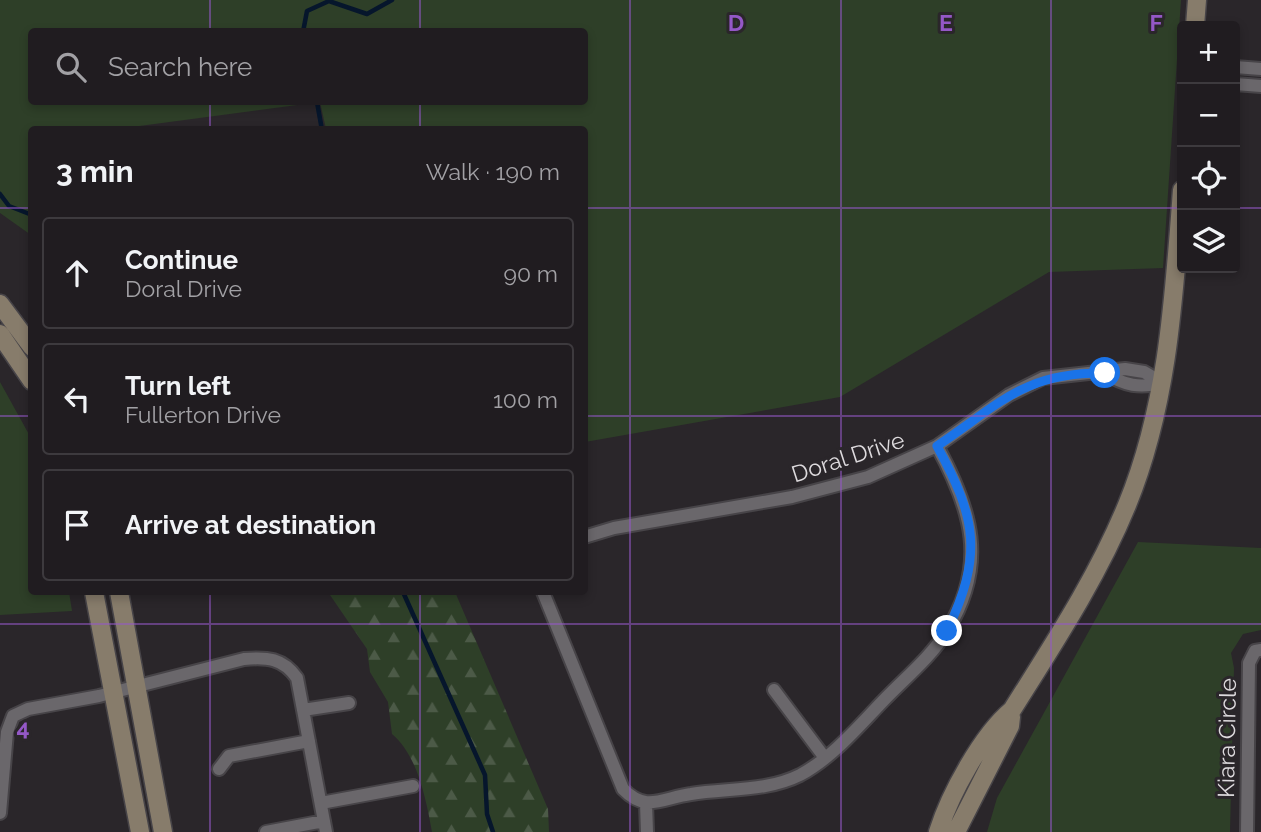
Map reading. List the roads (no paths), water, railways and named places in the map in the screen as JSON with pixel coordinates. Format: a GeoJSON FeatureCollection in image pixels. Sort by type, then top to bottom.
{"type":"FeatureCollection","features":[{"type":"Feature","properties":{"kind":"street"},"geometry":{"type":"LineString","coordinates":[[1195,21],[1197,0]]}},
{"type":"Feature","properties":{"kind":"street"},"geometry":{"type":"LineString","coordinates":[[1240,67],[1261,69]]}},
{"type":"Feature","properties":{"kind":"street"},"geometry":{"type":"LineString","coordinates":[[1240,84],[1261,86]]}},
{"type":"Feature","properties":{"kind":"street"},"geometry":{"type":"LineString","coordinates":[[956,832],[1010,726],[1013,710],[1100,564],[1128,503],[1163,383],[1169,346],[1180,210]]}},
{"type":"Feature","properties":{"kind":"street"},"geometry":{"type":"LineString","coordinates":[[0,304],[28,342]]}},
{"type":"Feature","properties":{"kind":"street"},"geometry":{"type":"LineString","coordinates":[[0,334],[28,375]]}},
{"type":"Feature","properties":{"kind":"street","name":"Doral Drive"},"geometry":{"type":"LineString","coordinates":[[588,536],[614,528],[832,489],[911,460],[937,446],[1009,395],[1043,378],[1077,372],[1105,373],[1125,369],[1144,372],[1163,383]]}},
{"type":"Feature","properties":{"kind":"street"},"geometry":{"type":"LineString","coordinates":[[544,595],[622,789],[633,800],[646,803],[692,794],[775,784],[799,775],[825,758],[928,655],[947,631],[964,595],[971,562],[971,530],[965,502],[937,446]]}},
{"type":"Feature","properties":{"kind":"street"},"geometry":{"type":"LineString","coordinates":[[95,595],[140,832]]}},
{"type":"Feature","properties":{"kind":"street"},"geometry":{"type":"LineString","coordinates":[[120,595],[163,832]]}},
{"type":"Feature","properties":{"kind":"street","name":"Kiara Circle"},"geometry":{"type":"LineString","coordinates":[[1247,832],[1249,663],[1255,651],[1261,650]]}},
{"type":"Feature","properties":{"kind":"street"},"geometry":{"type":"LineString","coordinates":[[0,813],[7,732],[13,716],[28,709],[137,687],[244,659],[275,659],[288,666],[297,678],[325,827],[266,832]]}},
{"type":"Feature","properties":{"kind":"street"},"geometry":{"type":"LineString","coordinates":[[774,690],[825,758]]}},
{"type":"Feature","properties":{"kind":"street"},"geometry":{"type":"LineString","coordinates":[[303,710],[349,703]]}},
{"type":"Feature","properties":{"kind":"street"},"geometry":{"type":"LineString","coordinates":[[938,832],[964,776],[1000,720],[1013,710]]}},
{"type":"Feature","properties":{"kind":"street"},"geometry":{"type":"LineString","coordinates":[[219,769],[229,756],[309,741]]}},
{"type":"Feature","properties":{"kind":"street"},"geometry":{"type":"LineString","coordinates":[[321,803],[413,786]]}},
{"type":"Feature","properties":{"kind":"street"},"geometry":{"type":"LineString","coordinates":[[646,803],[647,832]]}},
{"type":"Feature","properties":{"kind":"waterway"},"geometry":{"type":"LineString","coordinates":[[304,28],[307,11],[329,1],[367,14],[392,0]]}},
{"type":"Feature","properties":{"kind":"waterway"},"geometry":{"type":"LineString","coordinates":[[318,105],[321,126]]}},
{"type":"Feature","properties":{"kind":"waterway"},"geometry":{"type":"LineString","coordinates":[[0,194],[9,206],[28,213]]}},
{"type":"Feature","properties":{"kind":"waterway"},"geometry":{"type":"LineString","coordinates":[[404,595],[485,775],[487,814],[493,832]]}}]}
